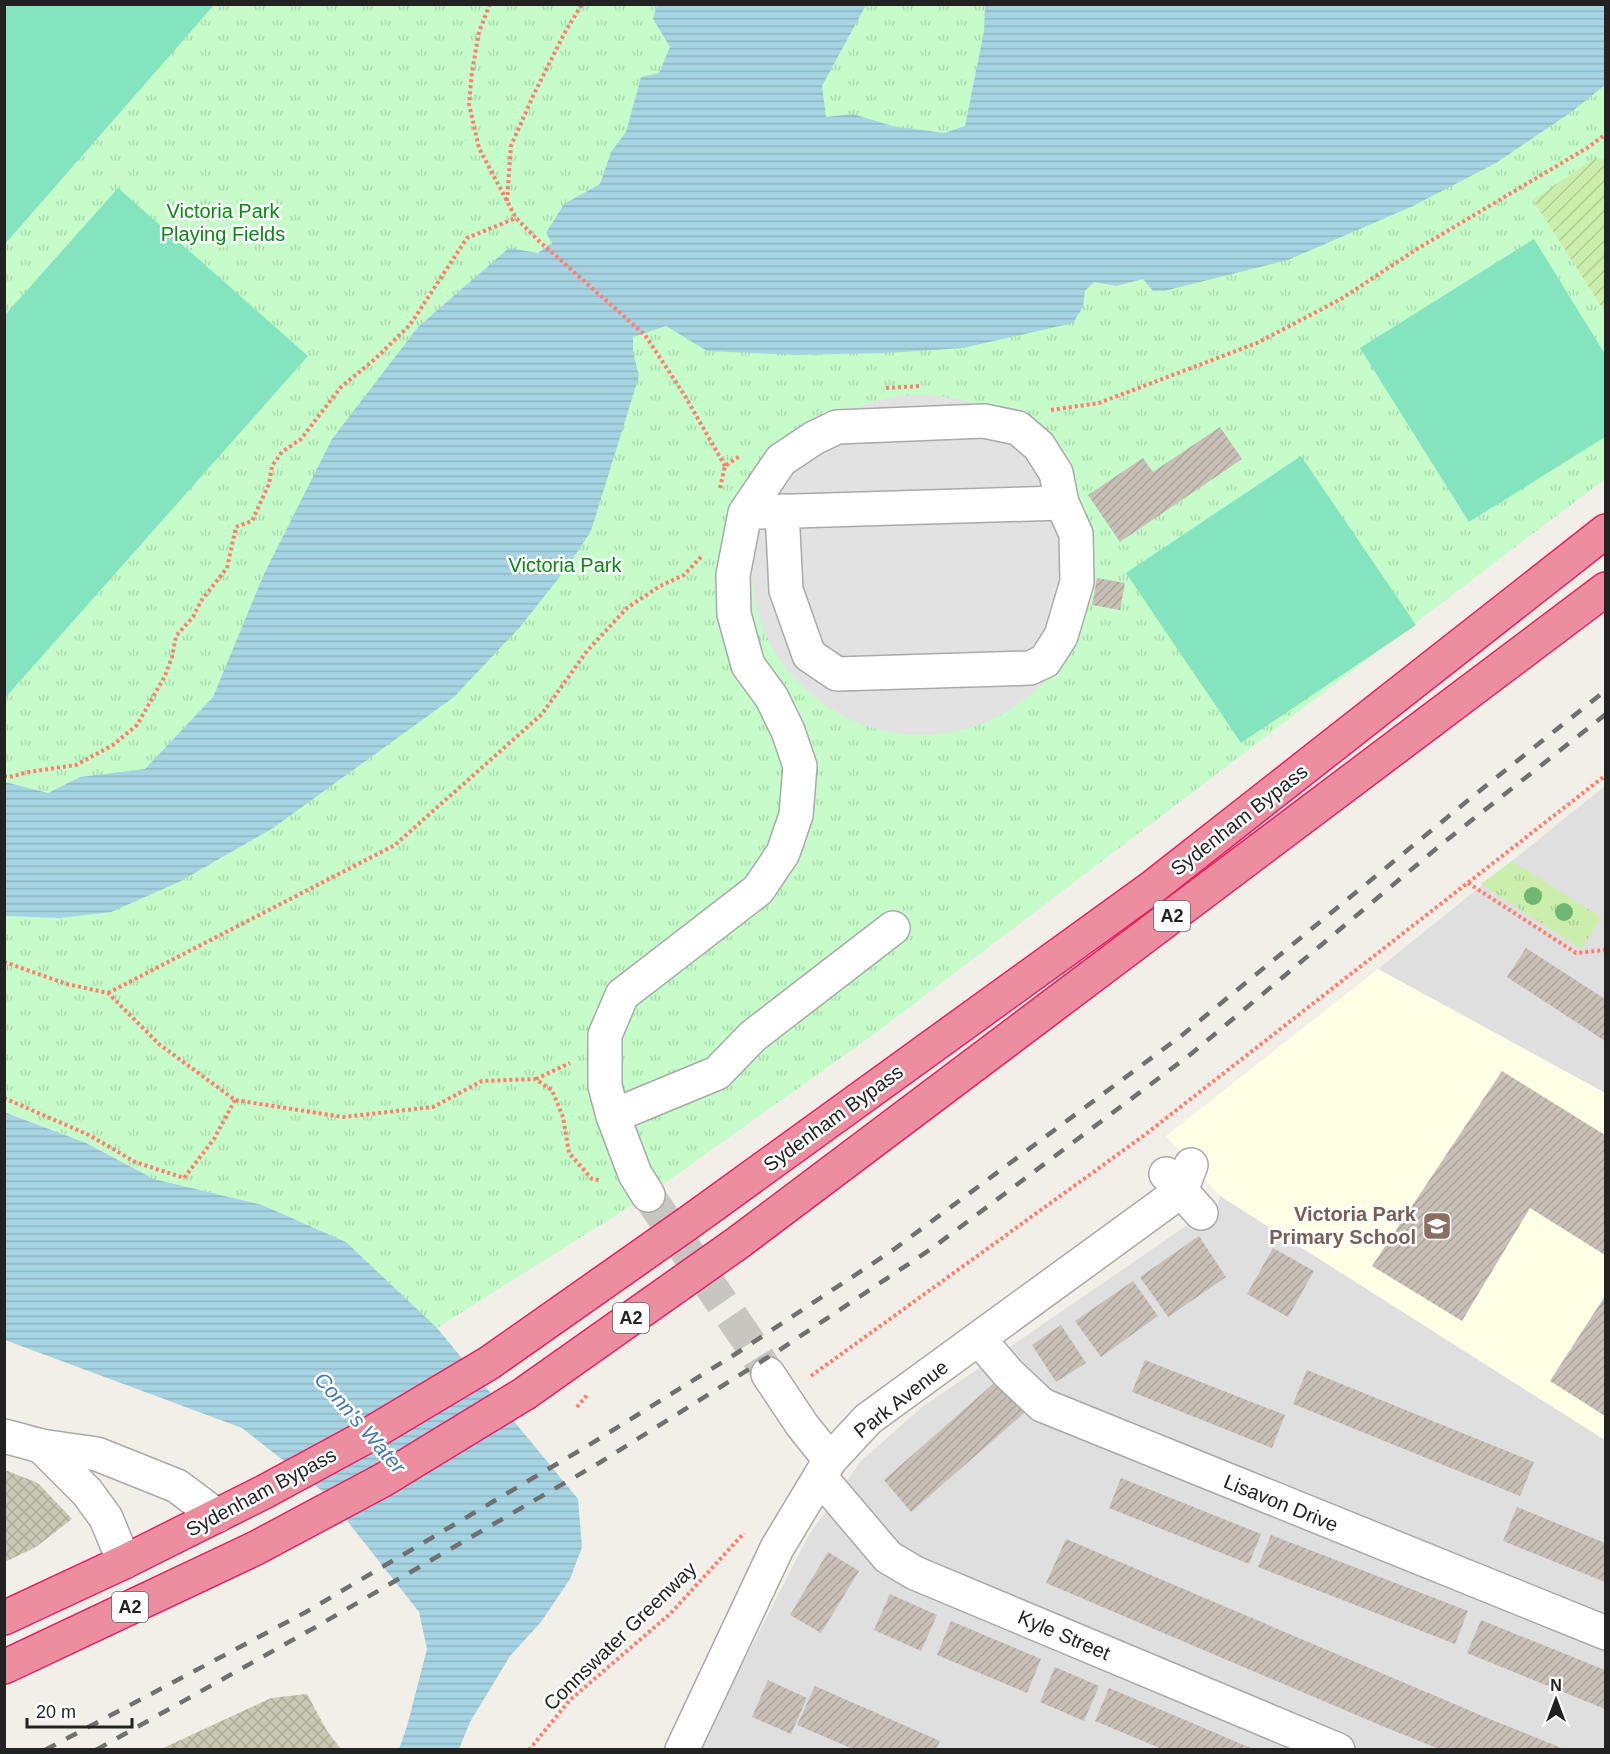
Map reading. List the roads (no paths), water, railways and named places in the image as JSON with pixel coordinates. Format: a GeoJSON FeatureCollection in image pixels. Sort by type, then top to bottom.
{"type":"FeatureCollection","features":[{"type":"Feature","properties":{"kind":"highway","name":"Sydenham Bypass"},"geometry":{"type":"LineString","coordinates":[[4,1618],[124,1562],[264,1492],[360,1440],[489,1363],[691,1221],[1155,886],[1605,531]]}},
{"type":"Feature","properties":{"kind":"highway","name":"Sydenham Bypass"},"geometry":{"type":"LineString","coordinates":[[4,1667],[256,1548],[382,1480],[524,1394],[739,1242],[1605,589]]}},
{"type":"Feature","properties":{"kind":"street"},"geometry":{"type":"LineString","coordinates":[[642,1184],[613,1116],[605,1086],[605,1035],[622,995],[758,890],[783,854],[796,815],[800,766],[788,731],[772,699],[748,665],[734,614],[733,574],[746,513],[782,460],[814,438],[837,427],[984,421],[1018,428],[1039,446],[1056,473],[1062,503],[1076,534],[1077,582],[1061,636],[1045,661],[1030,668],[837,674],[809,655],[786,590],[782,511]]}},
{"type":"Feature","properties":{"kind":"street"},"geometry":{"type":"LineString","coordinates":[[746,513],[1062,503]]}},
{"type":"Feature","properties":{"kind":"street"},"geometry":{"type":"LineString","coordinates":[[613,1116],[717,1073],[753,1036],[893,928]]}},
{"type":"Feature","properties":{"kind":"street","name":"Park Avenue"},"geometry":{"type":"LineString","coordinates":[[684,1749],[777,1548],[825,1469],[868,1419],[1184,1185]]}},
{"type":"Feature","properties":{"kind":"street","name":"Lisavon Drive"},"geometry":{"type":"LineString","coordinates":[[979,1339],[1008,1373],[1042,1406],[1605,1633]]}},
{"type":"Feature","properties":{"kind":"street","name":"Kyle Street"},"geometry":{"type":"LineString","coordinates":[[775,1386],[825,1469],[888,1557],[915,1573],[1338,1749]]}},
{"type":"Feature","properties":{"kind":"street"},"geometry":{"type":"LineString","coordinates":[[4,1436],[41,1446],[97,1454],[177,1486],[217,1516]]}},
{"type":"Feature","properties":{"kind":"street"},"geometry":{"type":"LineString","coordinates":[[41,1446],[87,1492],[106,1518],[124,1562]]}},
{"type":"Feature","properties":{"kind":"water"},"geometry":{"type":"Polygon","coordinates":[[[657,5],[866,5],[822,86],[826,117],[853,114],[892,126],[944,133],[965,126],[984,31],[985,5],[1605,5],[1605,85],[1570,113],[1496,163],[1413,206],[1288,260],[1164,291],[1153,291],[1143,279],[1116,286],[1094,282],[1085,291],[1083,307],[1073,323],[963,348],[888,353],[797,355],[707,351],[666,326],[633,337],[633,352],[639,376],[591,531],[566,569],[520,627],[454,697],[273,828],[179,882],[111,912],[60,918],[5,916],[5,782],[48,793],[80,777],[145,769],[213,697],[264,574],[332,439],[418,327],[509,248],[538,253],[552,243],[546,233],[564,204],[600,184],[611,152],[626,132],[641,77],[659,73],[670,47],[653,19],[657,5]]]}},
{"type":"Feature","properties":{"kind":"water","name":"Conn's Water"},"geometry":{"type":"Polygon","coordinates":[[[4,1112],[86,1143],[154,1179],[262,1205],[346,1242],[437,1328],[578,1499],[582,1547],[570,1579],[541,1622],[510,1656],[470,1722],[459,1749],[399,1749],[427,1649],[419,1612],[326,1494],[242,1428],[5,1340],[4,1112]]]}},
{"type":"Feature","properties":{"kind":"tunnel"},"geometry":{"type":"LineString","coordinates":[[648,1195],[747,1339],[768,1374]]}},
{"type":"Feature","properties":{"kind":"railway"},"geometry":{"type":"LineString","coordinates":[[45,1750],[306,1612],[589,1445],[737,1353],[893,1250],[1181,1036],[1606,690]]}},
{"type":"Feature","properties":{"kind":"railway"},"geometry":{"type":"LineString","coordinates":[[96,1750],[314,1628],[599,1463],[778,1351],[931,1249],[1191,1054],[1443,843],[1606,714]]}},
{"type":"Feature","properties":{"kind":"place","name":"Victoria Park Primary School"},"geometry":{"type":"Point","coordinates":[1437,1226]}},
{"type":"Feature","properties":{"kind":"park label","name":"Victoria Park Playing Fields"},"geometry":{"type":"Point","coordinates":[223,222]}},
{"type":"Feature","properties":{"kind":"park label","name":"Victoria Park"},"geometry":{"type":"Point","coordinates":[565,565]}}]}
